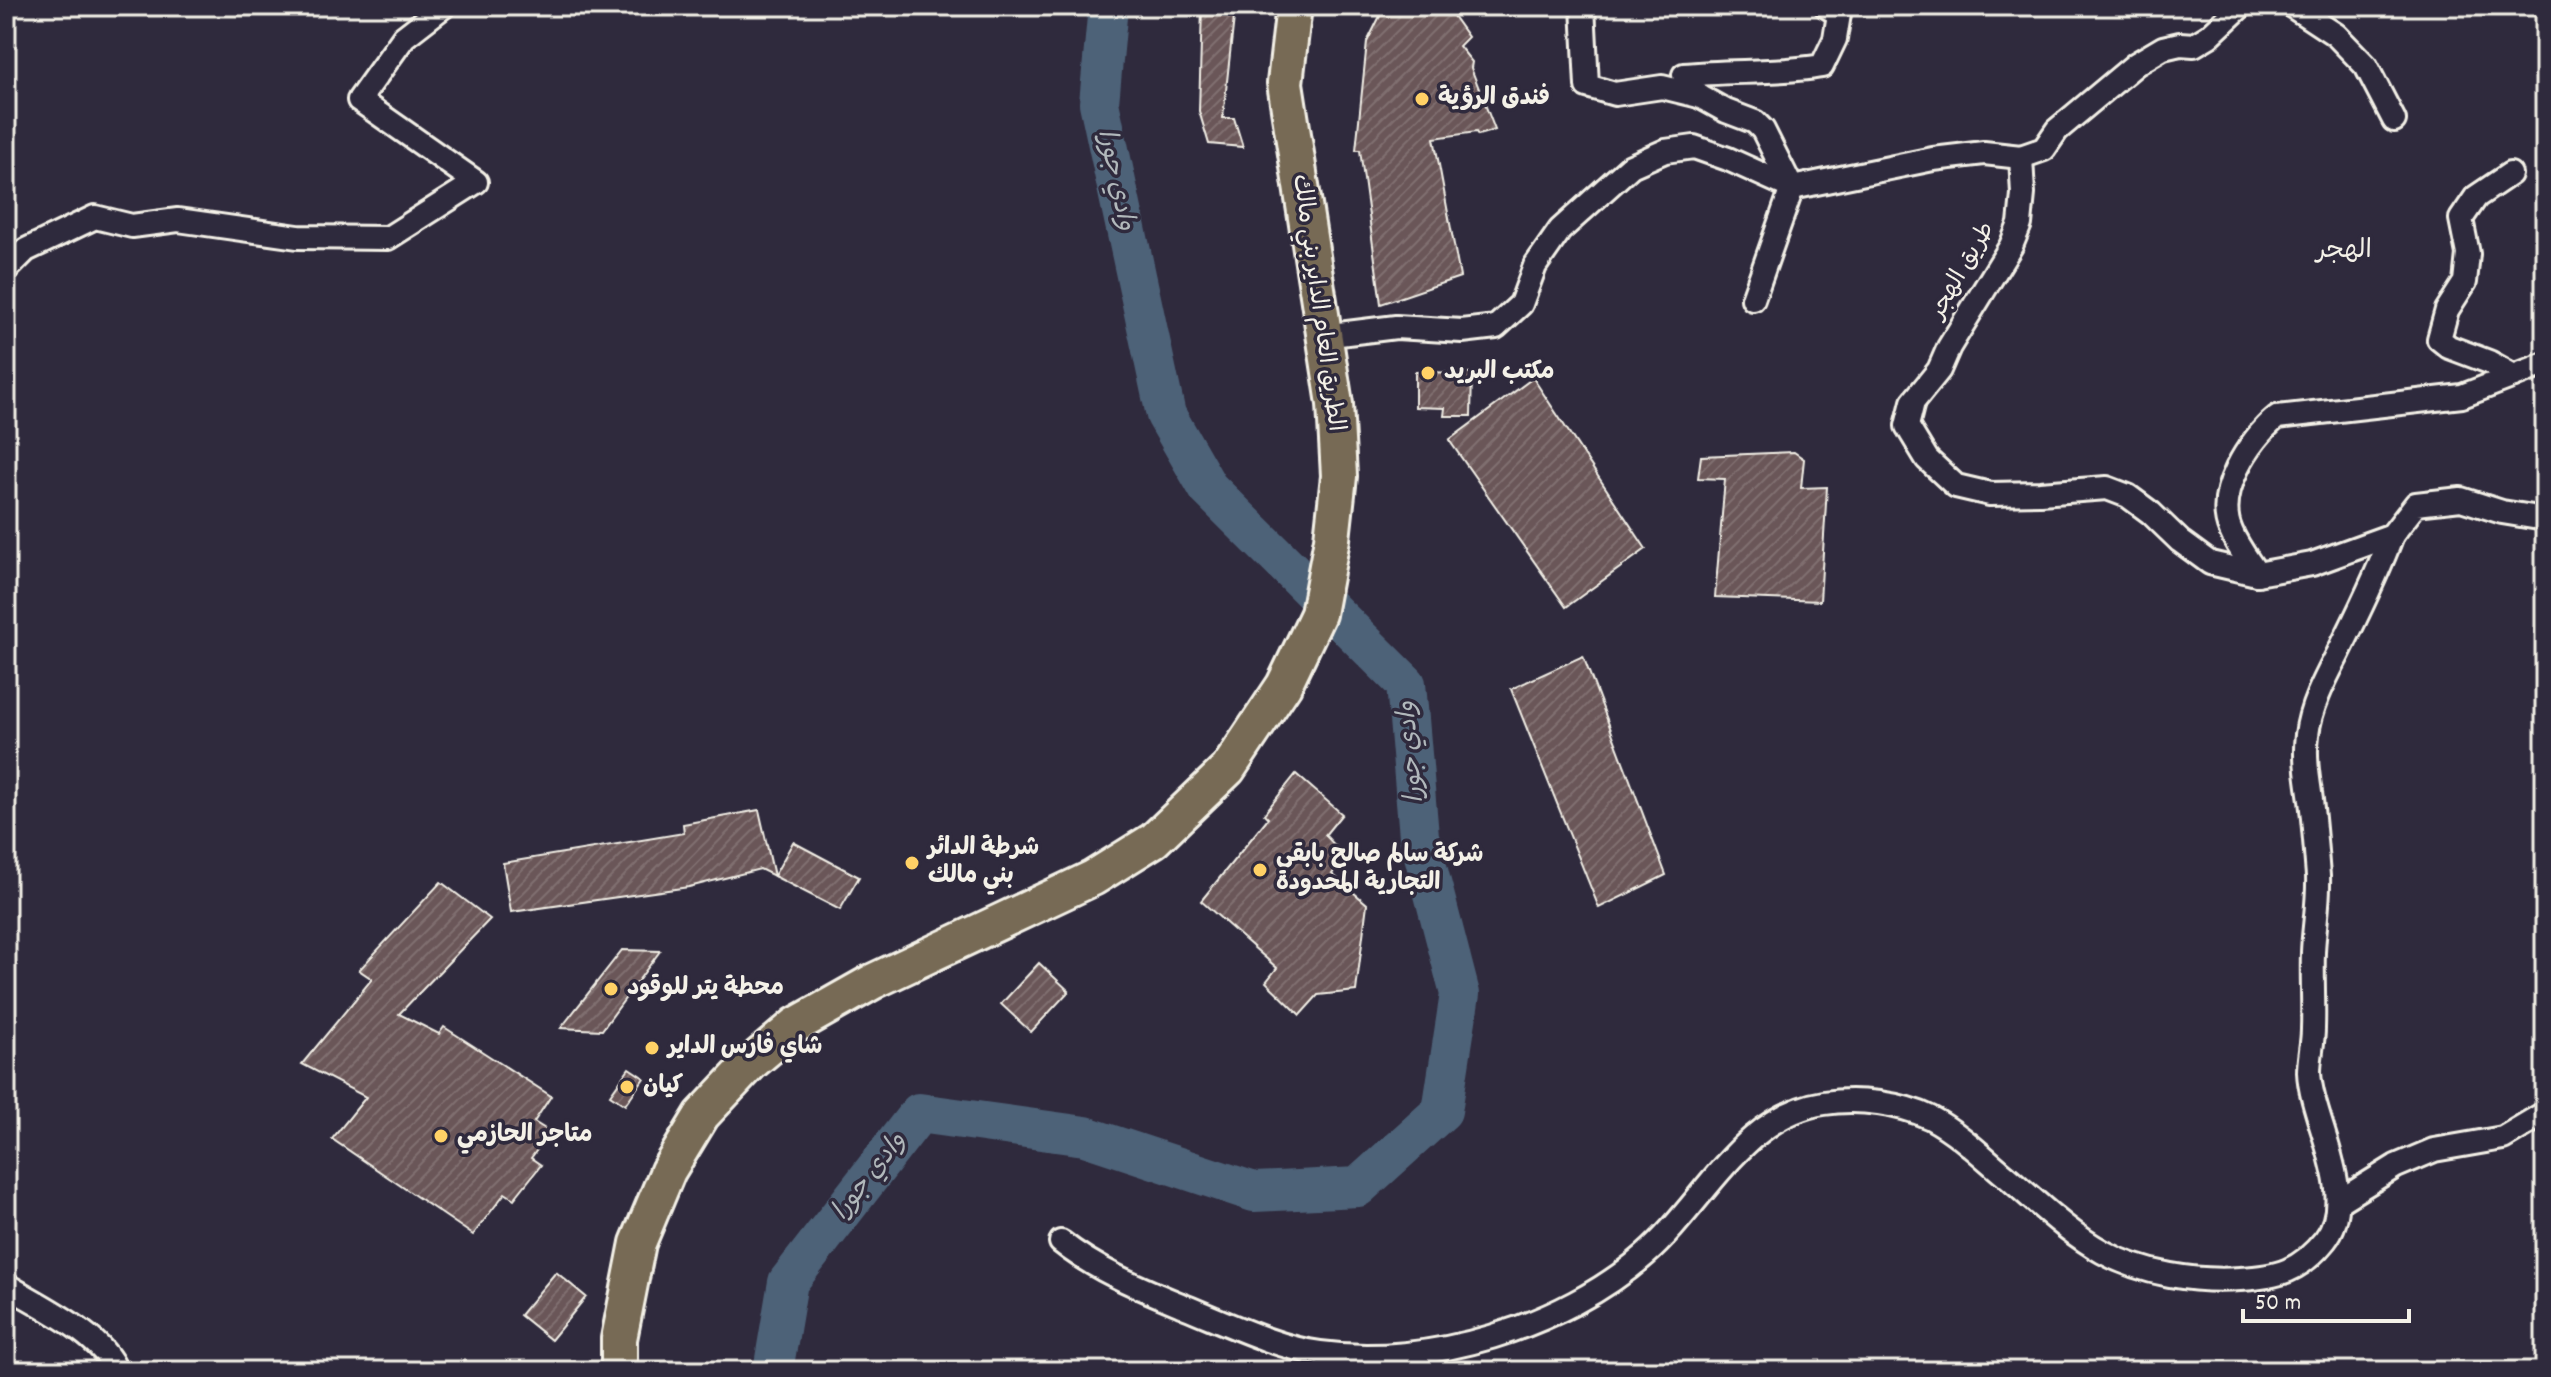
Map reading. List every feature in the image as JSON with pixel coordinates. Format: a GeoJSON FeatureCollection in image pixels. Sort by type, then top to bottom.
{"type":"FeatureCollection","features":[{"type":"Feature","properties":{"kind":"main road","name":"الطريق العام الداير بني مالك"},"geometry":{"type":"LineString","coordinates":[[619,1371],[619,1339],[638,1243],[668,1171],[702,1115],[751,1063],[796,1025],[874,981],[1093,878],[1154,840],[1228,769],[1284,685],[1318,614],[1332,539],[1339,476],[1335,404],[1285,83],[1294,6]]}},
{"type":"Feature","properties":{"kind":"street"},"geometry":{"type":"LineString","coordinates":[[6,270],[26,250],[95,217],[132,226],[178,220],[298,237],[388,238],[476,182],[359,100],[404,37],[444,6]]}},
{"type":"Feature","properties":{"kind":"street"},"geometry":{"type":"LineString","coordinates":[[1583,6],[1587,86],[1615,94],[1662,87],[1699,96],[1755,122],[1763,130],[1792,188],[1753,299]]}},
{"type":"Feature","properties":{"kind":"street"},"geometry":{"type":"LineString","coordinates":[[1699,96],[1684,75],[1749,70],[1790,72],[1822,66],[1835,39],[1839,14],[1826,6]]}},
{"type":"Feature","properties":{"kind":"street"},"geometry":{"type":"LineString","coordinates":[[1323,336],[1396,327],[1462,331],[1496,327],[1521,304],[1535,266],[1560,230],[1631,166],[1665,151],[1694,147],[1792,188],[1933,159],[1984,153],[2021,157],[2044,149],[2057,130],[2136,64],[2163,48],[2194,45],[2209,36],[2241,6]]}},
{"type":"Feature","properties":{"kind":"street"},"geometry":{"type":"LineString","coordinates":[[2292,6],[2336,35],[2366,66],[2394,120]]}},
{"type":"Feature","properties":{"kind":"street","name":"طريق الهجر"},"geometry":{"type":"LineString","coordinates":[[2021,157],[2023,194],[2020,224],[2011,246],[1949,347],[1939,370],[1913,402],[1907,426],[1927,459],[1956,486],[1990,494],[2107,488],[2128,496],[2210,563],[2257,574],[2312,564],[2392,535]]}},
{"type":"Feature","properties":{"kind":"street"},"geometry":{"type":"LineString","coordinates":[[2510,174],[2476,197],[2461,219],[2468,254],[2465,282],[2447,310],[2439,339],[2449,347],[2489,362],[2514,376]]}},
{"type":"Feature","properties":{"kind":"street"},"geometry":{"type":"LineString","coordinates":[[2257,574],[2230,529],[2226,499],[2248,450],[2264,427],[2277,417],[2462,396],[2545,364]]}},
{"type":"Feature","properties":{"kind":"street"},"geometry":{"type":"LineString","coordinates":[[1061,1242],[1082,1259],[1138,1286],[1246,1331],[1316,1353],[1373,1356],[1438,1349],[1534,1323],[1571,1304],[1645,1255],[1769,1123],[1795,1110],[1825,1103],[1853,1102],[1892,1106],[1925,1115],[1951,1130],[2093,1245],[2129,1264],[2157,1272],[2226,1280],[2290,1272],[2308,1259],[2330,1235],[2338,1202],[2330,1154],[2309,1074],[2318,882],[2306,766],[2307,732],[2322,685],[2380,567],[2392,535],[2416,504],[2461,499],[2502,512],[2545,519]]}},
{"type":"Feature","properties":{"kind":"street"},"geometry":{"type":"LineString","coordinates":[[2338,1202],[2396,1166],[2434,1150],[2503,1138],[2545,1113]]}},
{"type":"Feature","properties":{"kind":"street"},"geometry":{"type":"LineString","coordinates":[[6,1285],[73,1326],[111,1356],[116,1371]]}},
{"type":"Feature","properties":{"kind":"building"},"geometry":{"type":"Polygon","coordinates":[[[1385,6],[1449,6],[1468,37],[1459,46],[1472,62],[1471,68],[1495,130],[1478,135],[1476,132],[1434,138],[1460,277],[1381,304],[1360,150],[1356,150],[1367,42],[1385,6]]]}},
{"type":"Feature","properties":{"kind":"building"},"geometry":{"type":"Polygon","coordinates":[[[1202,8],[1235,8],[1223,118],[1234,118],[1243,147],[1209,144],[1199,111],[1202,8]]]}},
{"type":"Feature","properties":{"kind":"building"},"geometry":{"type":"Polygon","coordinates":[[[1415,372],[1472,373],[1471,416],[1444,416],[1445,408],[1415,407],[1415,372]]]}},
{"type":"Feature","properties":{"kind":"building"},"geometry":{"type":"Polygon","coordinates":[[[1533,378],[1646,549],[1566,607],[1449,440],[1533,378]]]}},
{"type":"Feature","properties":{"kind":"building"},"geometry":{"type":"Polygon","coordinates":[[[1794,452],[1804,459],[1801,488],[1827,487],[1820,601],[1715,597],[1725,479],[1698,478],[1701,456],[1794,452]]]}},
{"type":"Feature","properties":{"kind":"building"},"geometry":{"type":"Polygon","coordinates":[[[1583,656],[1666,875],[1599,908],[1511,689],[1583,656]]]}},
{"type":"Feature","properties":{"kind":"building"},"geometry":{"type":"Polygon","coordinates":[[[1296,774],[1342,814],[1325,835],[1345,856],[1332,874],[1367,904],[1356,991],[1318,995],[1300,1015],[1266,982],[1277,968],[1201,901],[1268,818],[1264,814],[1296,774]]]}},
{"type":"Feature","properties":{"kind":"building"},"geometry":{"type":"Polygon","coordinates":[[[759,810],[774,876],[760,869],[689,887],[511,912],[503,863],[684,833],[683,824],[759,810]]]}},
{"type":"Feature","properties":{"kind":"building"},"geometry":{"type":"Polygon","coordinates":[[[793,842],[859,877],[840,910],[774,876],[793,842]]]}},
{"type":"Feature","properties":{"kind":"building"},"geometry":{"type":"Polygon","coordinates":[[[441,882],[490,919],[399,1014],[439,1034],[444,1027],[551,1096],[534,1122],[550,1132],[531,1158],[541,1165],[514,1199],[505,1193],[473,1235],[332,1139],[366,1097],[302,1064],[372,979],[359,970],[441,882]]]}},
{"type":"Feature","properties":{"kind":"building","name":"محطة يتر للوقود"},"geometry":{"type":"Polygon","coordinates":[[[622,950],[660,951],[602,1030],[561,1028],[622,950]]]}},
{"type":"Feature","properties":{"kind":"building"},"geometry":{"type":"Polygon","coordinates":[[[1039,963],[1069,991],[1031,1032],[1001,1004],[1039,963]]]}},
{"type":"Feature","properties":{"kind":"building","name":"كيان"},"geometry":{"type":"Polygon","coordinates":[[[629,1068],[644,1078],[625,1105],[610,1095],[629,1068]]]}},
{"type":"Feature","properties":{"kind":"building"},"geometry":{"type":"Polygon","coordinates":[[[556,1272],[586,1297],[551,1340],[520,1315],[556,1272]]]}},
{"type":"Feature","properties":{"kind":"waterway","name":"وادي جورا"},"geometry":{"type":"LineString","coordinates":[[773,1371],[788,1282],[919,1113],[1085,1136],[1254,1192],[1358,1187],[1442,1111],[1460,994],[1419,836],[1406,684],[1208,488],[1166,415],[1099,103],[1108,6]]}},
{"type":"Feature","properties":{"kind":"place","name":"فندق الرؤية"},"geometry":{"type":"Point","coordinates":[1422,99]}},
{"type":"Feature","properties":{"kind":"place","name":"مكتب البريد"},"geometry":{"type":"Point","coordinates":[1428,373]}},
{"type":"Feature","properties":{"kind":"place","name":"شرطة الدائر بني مالك"},"geometry":{"type":"Point","coordinates":[912,863]}},
{"type":"Feature","properties":{"kind":"place","name":"شركة سالم صالح بابقي التجارية المحدودة"},"geometry":{"type":"Point","coordinates":[1260,870]}},
{"type":"Feature","properties":{"kind":"place","name":"محطة يتر للوقود"},"geometry":{"type":"Point","coordinates":[611,989]}},
{"type":"Feature","properties":{"kind":"place","name":"شاي فارس الداير"},"geometry":{"type":"Point","coordinates":[652,1048]}},
{"type":"Feature","properties":{"kind":"place","name":"كيان"},"geometry":{"type":"Point","coordinates":[627,1087]}},
{"type":"Feature","properties":{"kind":"place","name":"متاجر الحازمي"},"geometry":{"type":"Point","coordinates":[441,1136]}},
{"type":"Feature","properties":{"kind":"district","name":"الهجر"},"geometry":{"type":"Point","coordinates":[2344,251]}}]}
